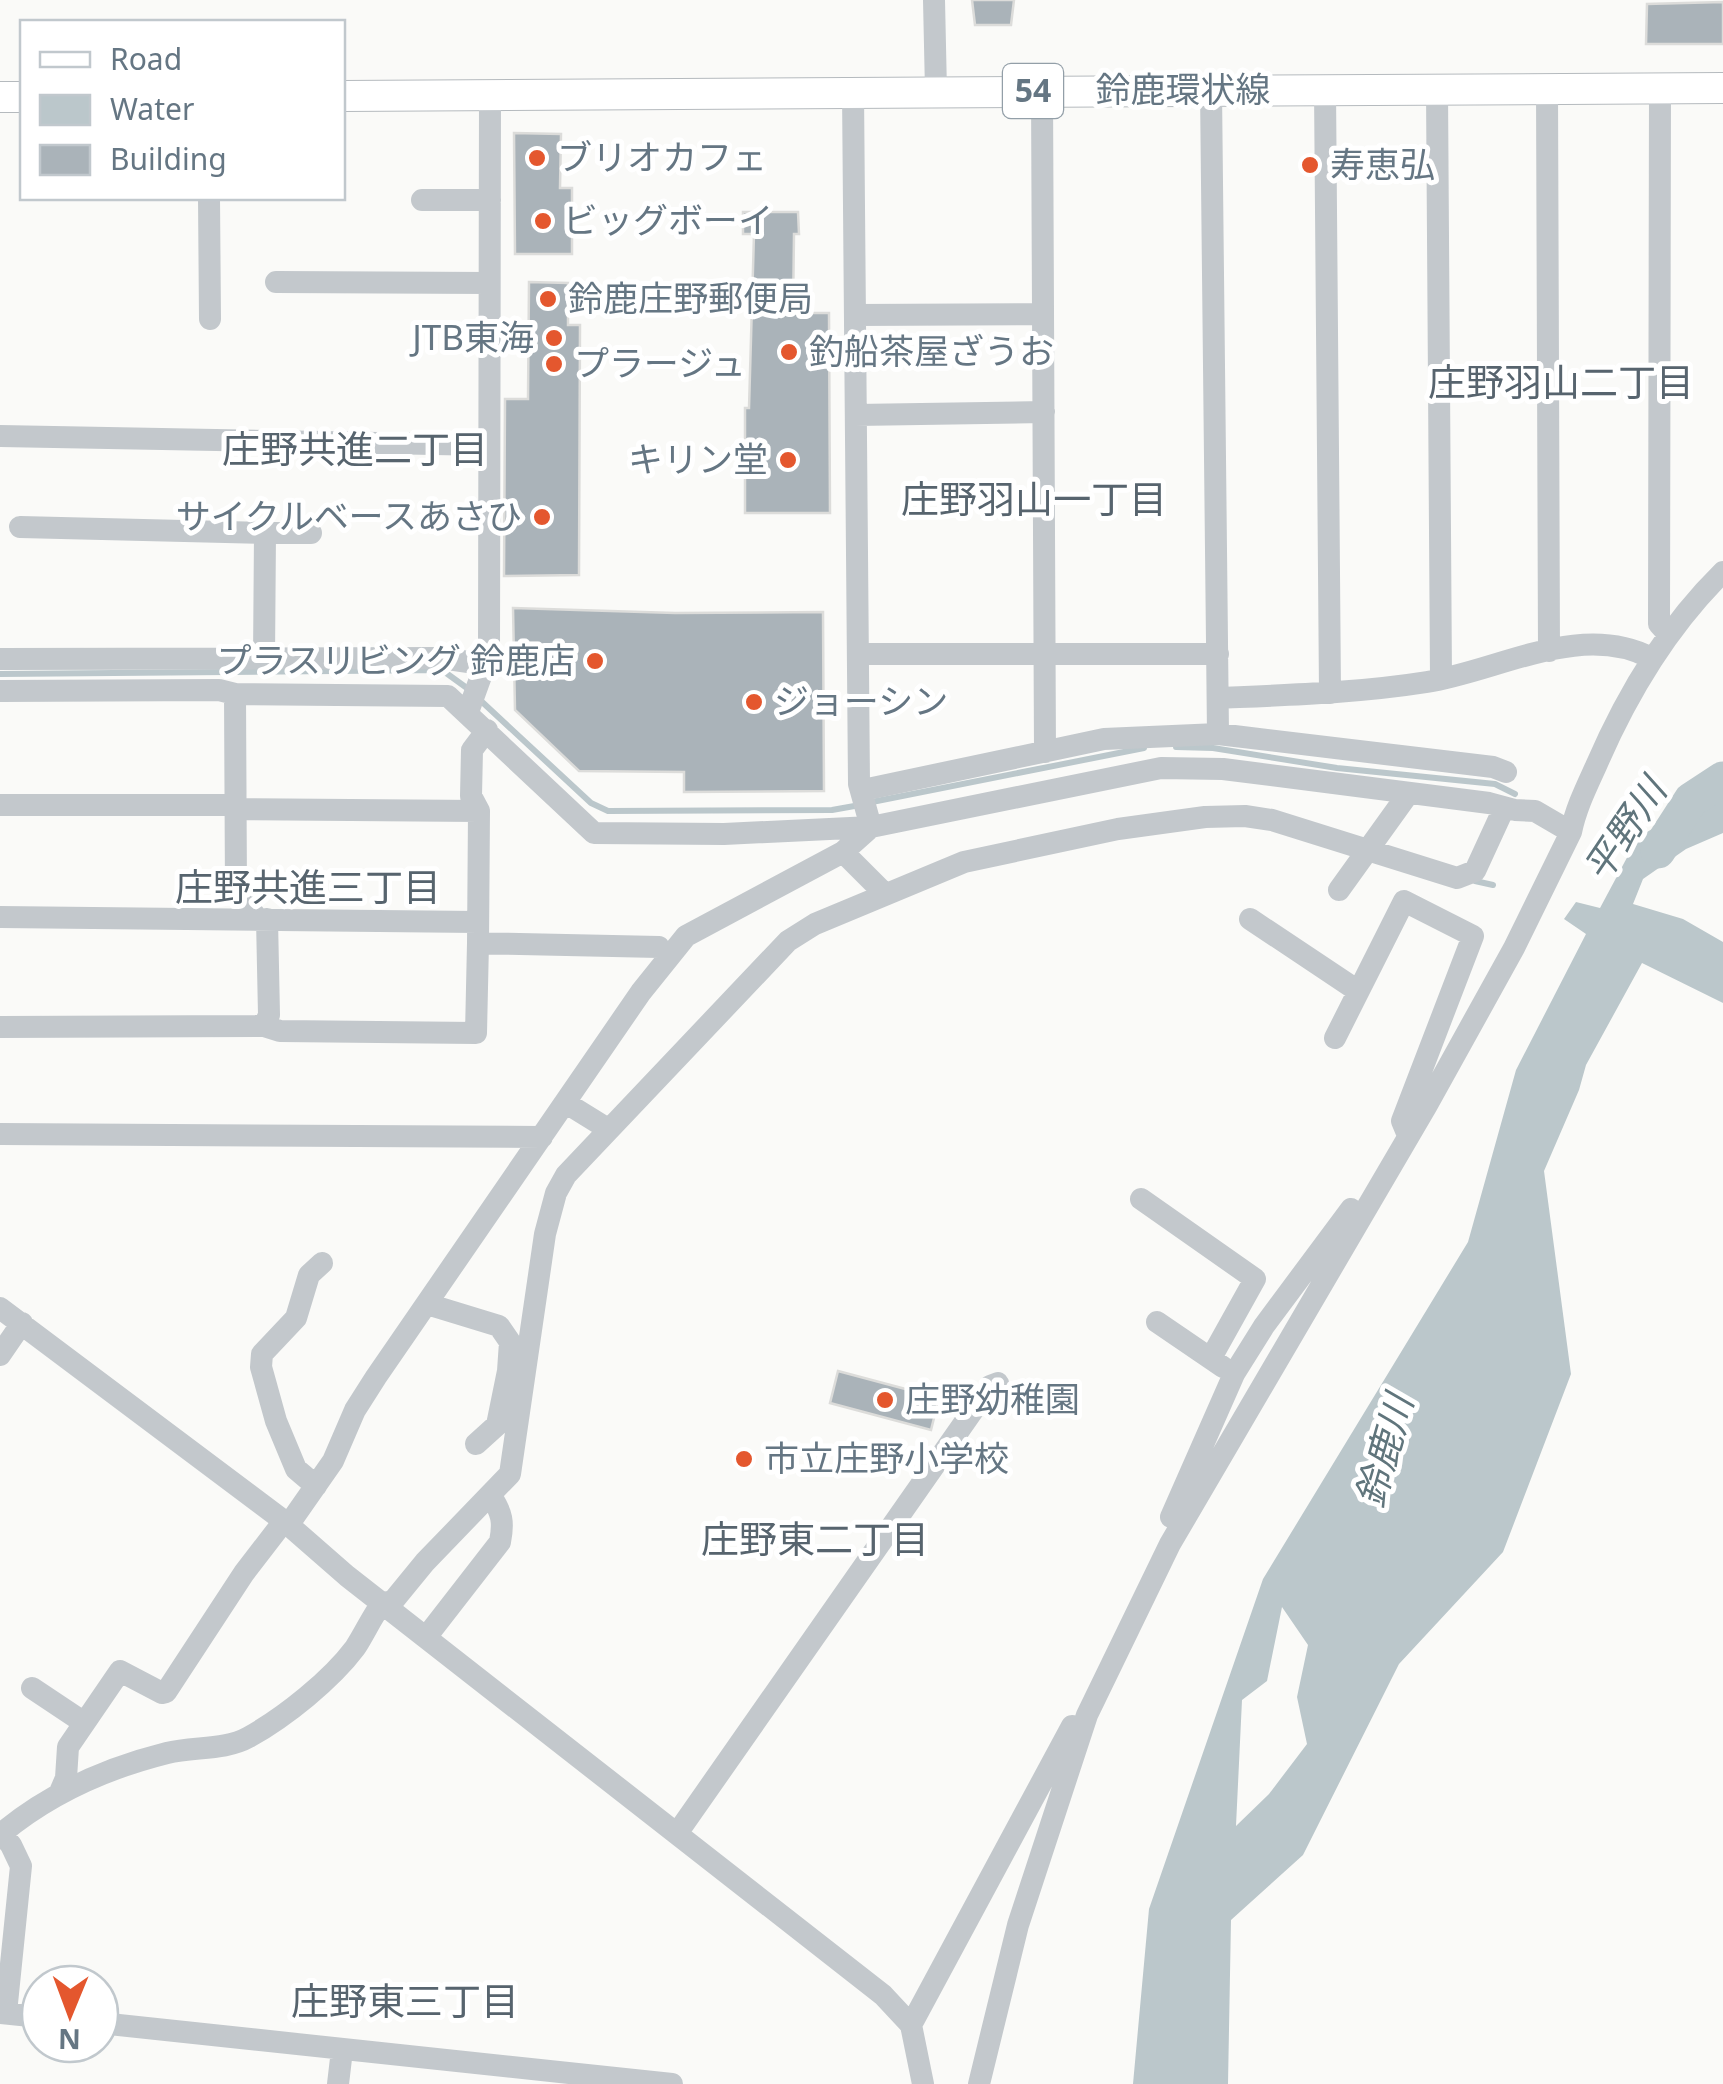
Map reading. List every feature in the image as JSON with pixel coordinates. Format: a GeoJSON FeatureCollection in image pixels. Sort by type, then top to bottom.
{"type":"FeatureCollection","features":[{"type":"Feature","properties":{"kind":"main road","name":"鈴鹿環状線"},"geometry":{"type":"LineString","coordinates":[[345,96],[1723,88]]}},
{"type":"Feature","properties":{"kind":"street"},"geometry":{"type":"LineString","coordinates":[[934,0],[936,91]]}},
{"type":"Feature","properties":{"kind":"street"},"geometry":{"type":"LineString","coordinates":[[1660,88],[1658,624],[1668,634]]}},
{"type":"Feature","properties":{"kind":"street"},"geometry":{"type":"LineString","coordinates":[[1547,89],[1549,650]]}},
{"type":"Feature","properties":{"kind":"street"},"geometry":{"type":"LineString","coordinates":[[1042,90],[1045,752]]}},
{"type":"Feature","properties":{"kind":"street"},"geometry":{"type":"LineString","coordinates":[[1211,90],[1218,734]]}},
{"type":"Feature","properties":{"kind":"street"},"geometry":{"type":"LineString","coordinates":[[1325,90],[1330,692]]}},
{"type":"Feature","properties":{"kind":"street"},"geometry":{"type":"LineString","coordinates":[[1437,90],[1441,678]]}},
{"type":"Feature","properties":{"kind":"street"},"geometry":{"type":"LineString","coordinates":[[853,91],[859,784],[870,824]]}},
{"type":"Feature","properties":{"kind":"street"},"geometry":{"type":"LineString","coordinates":[[468,712],[490,654],[490,96]]}},
{"type":"Feature","properties":{"kind":"street"},"geometry":{"type":"LineString","coordinates":[[209,200],[210,319]]}},
{"type":"Feature","properties":{"kind":"street"},"geometry":{"type":"LineString","coordinates":[[422,200],[490,200]]}},
{"type":"Feature","properties":{"kind":"street"},"geometry":{"type":"LineString","coordinates":[[276,282],[489,283]]}},
{"type":"Feature","properties":{"kind":"street"},"geometry":{"type":"LineString","coordinates":[[855,315],[1043,314]]}},
{"type":"Feature","properties":{"kind":"street"},"geometry":{"type":"LineString","coordinates":[[856,415],[1044,412]]}},
{"type":"Feature","properties":{"kind":"street"},"geometry":{"type":"LineString","coordinates":[[0,436],[490,445]]}},
{"type":"Feature","properties":{"kind":"street"},"geometry":{"type":"LineString","coordinates":[[20,527],[311,533]]}},
{"type":"Feature","properties":{"kind":"street"},"geometry":{"type":"LineString","coordinates":[[264,658],[265,533]]}},
{"type":"Feature","properties":{"kind":"street"},"geometry":{"type":"LineString","coordinates":[[979,2084],[1018,1925],[1087,1716],[1170,1544],[1370,1204],[1514,948],[1571,832],[1621,707],[1668,634],[1723,572]]}},
{"type":"Feature","properties":{"kind":"street"},"geometry":{"type":"LineString","coordinates":[[1218,698],[1330,692],[1441,678],[1549,650],[1602,644],[1628,646],[1652,658]]}},
{"type":"Feature","properties":{"kind":"street"},"geometry":{"type":"LineString","coordinates":[[858,654],[1218,654]]}},
{"type":"Feature","properties":{"kind":"street"},"geometry":{"type":"LineString","coordinates":[[0,691],[188,675],[264,658],[440,658],[474,663],[486,670]]}},
{"type":"Feature","properties":{"kind":"street"},"geometry":{"type":"LineString","coordinates":[[0,659],[188,675],[235,694],[448,696],[594,833],[724,834],[870,824],[1161,768],[1223,769],[1535,810],[1571,832]]}},
{"type":"Feature","properties":{"kind":"street"},"geometry":{"type":"LineString","coordinates":[[235,694],[236,892],[262,919],[269,1016],[264,1026]]}},
{"type":"Feature","properties":{"kind":"street"},"geometry":{"type":"LineString","coordinates":[[0,1027],[264,1026],[280,1031],[476,1033],[478,811],[472,796],[472,750],[487,730]]}},
{"type":"Feature","properties":{"kind":"street"},"geometry":{"type":"LineString","coordinates":[[863,790],[1126,736],[1218,734],[1506,772]]}},
{"type":"Feature","properties":{"kind":"street"},"geometry":{"type":"LineString","coordinates":[[1339,890],[1408,794]]}},
{"type":"Feature","properties":{"kind":"street"},"geometry":{"type":"LineString","coordinates":[[0,805],[478,811]]}},
{"type":"Feature","properties":{"kind":"street"},"geometry":{"type":"LineString","coordinates":[[3,2013],[21,1879],[21,1866],[4,1841],[31,1810],[60,1792],[168,1752],[223,1746],[248,1738],[322,1683],[425,1562],[496,1504],[513,1461],[545,1234],[556,1193],[579,1158],[788,941],[814,924],[964,862],[1118,829],[1205,817],[1272,820],[1362,858],[1457,878],[1475,871],[1504,808]]}},
{"type":"Feature","properties":{"kind":"street"},"geometry":{"type":"LineString","coordinates":[[60,1792],[66,1778],[68,1747],[120,1671],[166,1692],[244,1573],[316,1486],[348,1434],[366,1393],[641,992],[686,936],[844,852],[870,824]]}},
{"type":"Feature","properties":{"kind":"street"},"geometry":{"type":"LineString","coordinates":[[844,852],[884,894]]}},
{"type":"Feature","properties":{"kind":"street"},"geometry":{"type":"LineString","coordinates":[[1334,1038],[1404,901],[1473,936],[1402,1121],[1408,1137]]}},
{"type":"Feature","properties":{"kind":"street"},"geometry":{"type":"LineString","coordinates":[[0,917],[262,919],[659,946]]}},
{"type":"Feature","properties":{"kind":"street"},"geometry":{"type":"LineString","coordinates":[[1250,919],[1358,991]]}},
{"type":"Feature","properties":{"kind":"street"},"geometry":{"type":"LineString","coordinates":[[566,1103],[608,1129]]}},
{"type":"Feature","properties":{"kind":"street"},"geometry":{"type":"LineString","coordinates":[[0,1134],[542,1137]]}},
{"type":"Feature","properties":{"kind":"street"},"geometry":{"type":"LineString","coordinates":[[1141,1199],[1255,1279],[1211,1358]]}},
{"type":"Feature","properties":{"kind":"street"},"geometry":{"type":"LineString","coordinates":[[1170,1544],[1167,1526],[1234,1374],[1264,1326],[1350,1210],[1370,1204]]}},
{"type":"Feature","properties":{"kind":"street"},"geometry":{"type":"LineString","coordinates":[[316,1486],[296,1469],[276,1421],[261,1367],[262,1354],[296,1318],[309,1276],[322,1262]]}},
{"type":"Feature","properties":{"kind":"street"},"geometry":{"type":"LineString","coordinates":[[427,1304],[499,1326],[510,1342],[498,1425],[476,1444]]}},
{"type":"Feature","properties":{"kind":"street"},"geometry":{"type":"LineString","coordinates":[[0,1308],[286,1522],[346,1576],[883,1995],[910,2025],[923,2084]]}},
{"type":"Feature","properties":{"kind":"street"},"geometry":{"type":"LineString","coordinates":[[1157,1322],[1234,1374]]}},
{"type":"Feature","properties":{"kind":"street"},"geometry":{"type":"LineString","coordinates":[[0,1355],[22,1323]]}},
{"type":"Feature","properties":{"kind":"street"},"geometry":{"type":"LineString","coordinates":[[678,1832],[990,1386],[998,1383]]}},
{"type":"Feature","properties":{"kind":"street"},"geometry":{"type":"LineString","coordinates":[[427,1636],[500,1542],[504,1523],[496,1504]]}},
{"type":"Feature","properties":{"kind":"street"},"geometry":{"type":"LineString","coordinates":[[32,1688],[83,1722]]}},
{"type":"Feature","properties":{"kind":"street"},"geometry":{"type":"LineString","coordinates":[[910,2025],[1073,1724],[1087,1716]]}},
{"type":"Feature","properties":{"kind":"street"},"geometry":{"type":"LineString","coordinates":[[120,2026],[672,2084]]}},
{"type":"Feature","properties":{"kind":"street"},"geometry":{"type":"LineString","coordinates":[[338,2084],[342,2050]]}},
{"type":"Feature","properties":{"kind":"street"},"geometry":{"type":"LineString","coordinates":[[434,2084],[436,2059]]}},
{"type":"Feature","properties":{"kind":"water","name":"鈴鹿川"},"geometry":{"type":"Polygon","coordinates":[[[1723,779],[1723,833],[1686,849],[1643,879],[1633,904],[1683,919],[1723,942],[1723,1003],[1642,963],[1586,1065],[1544,1171],[1571,1374],[1503,1552],[1399,1664],[1303,1855],[1231,1920],[1228,2084],[1133,2084],[1149,1909],[1263,1579],[1468,1242],[1516,1070],[1586,934],[1564,919],[1576,902],[1600,908],[1638,837],[1711,796],[1723,779]],[[1282,1607],[1267,1681],[1242,1700],[1236,1826],[1269,1794],[1307,1744],[1297,1697],[1308,1645],[1282,1607]]]}},
{"type":"Feature","properties":{"kind":"building"},"geometry":{"type":"Polygon","coordinates":[[[972,0],[1014,0],[1011,25],[975,25],[972,0]]]}},
{"type":"Feature","properties":{"kind":"building"},"geometry":{"type":"Polygon","coordinates":[[[1723,2],[1723,44],[1646,44],[1647,4],[1723,2]]]}},
{"type":"Feature","properties":{"kind":"building"},"geometry":{"type":"Polygon","coordinates":[[[514,133],[561,134],[560,188],[572,188],[572,254],[515,254],[514,133]]]}},
{"type":"Feature","properties":{"kind":"building"},"geometry":{"type":"Polygon","coordinates":[[[743,212],[798,212],[793,313],[829,313],[830,513],[745,513],[745,408],[749,408],[754,234],[743,234],[743,212]]]}},
{"type":"Feature","properties":{"kind":"building"},"geometry":{"type":"Polygon","coordinates":[[[529,282],[568,283],[568,325],[580,325],[579,575],[504,576],[505,399],[528,399],[529,282]]]}},
{"type":"Feature","properties":{"kind":"building"},"geometry":{"type":"Polygon","coordinates":[[[513,608],[823,612],[824,791],[684,792],[684,772],[579,771],[515,710],[513,608]]]}},
{"type":"Feature","properties":{"kind":"building","name":"庄野幼稚園"},"geometry":{"type":"Polygon","coordinates":[[[838,1371],[939,1398],[931,1430],[830,1403],[838,1371]]]}},
{"type":"Feature","properties":{"kind":"waterway"},"geometry":{"type":"LineString","coordinates":[[0,674],[442,670],[471,691]]}},
{"type":"Feature","properties":{"kind":"waterway"},"geometry":{"type":"LineString","coordinates":[[480,700],[591,803],[608,811],[832,810],[860,805]]}},
{"type":"Feature","properties":{"kind":"waterway"},"geometry":{"type":"LineString","coordinates":[[1176,747],[1213,748],[1337,768],[1495,784],[1515,794]]}},
{"type":"Feature","properties":{"kind":"waterway"},"geometry":{"type":"LineString","coordinates":[[872,802],[1144,748]]}},
{"type":"Feature","properties":{"kind":"waterway","name":"平野川"},"geometry":{"type":"LineString","coordinates":[[1658,851],[1691,800],[1723,779]]}},
{"type":"Feature","properties":{"kind":"waterway"},"geometry":{"type":"LineString","coordinates":[[1475,881],[1493,885]]}},
{"type":"Feature","properties":{"kind":"place","name":"ブリオカフェ"},"geometry":{"type":"Point","coordinates":[537,158]}},
{"type":"Feature","properties":{"kind":"place","name":"寿恵弘"},"geometry":{"type":"Point","coordinates":[1310,165]}},
{"type":"Feature","properties":{"kind":"place","name":"ビッグボーイ"},"geometry":{"type":"Point","coordinates":[543,221]}},
{"type":"Feature","properties":{"kind":"place","name":"鈴鹿庄野郵便局"},"geometry":{"type":"Point","coordinates":[548,299]}},
{"type":"Feature","properties":{"kind":"place","name":"JTB東海"},"geometry":{"type":"Point","coordinates":[554,338]}},
{"type":"Feature","properties":{"kind":"place","name":"釣船茶屋ざうお"},"geometry":{"type":"Point","coordinates":[789,352]}},
{"type":"Feature","properties":{"kind":"place","name":"プラージュ"},"geometry":{"type":"Point","coordinates":[554,364]}},
{"type":"Feature","properties":{"kind":"place","name":"キリン堂"},"geometry":{"type":"Point","coordinates":[788,460]}},
{"type":"Feature","properties":{"kind":"place","name":"サイクルベースあさひ"},"geometry":{"type":"Point","coordinates":[542,517]}},
{"type":"Feature","properties":{"kind":"place","name":"プラスリビング 鈴鹿店"},"geometry":{"type":"Point","coordinates":[595,661]}},
{"type":"Feature","properties":{"kind":"place","name":"ジョーシン"},"geometry":{"type":"Point","coordinates":[754,702]}},
{"type":"Feature","properties":{"kind":"place","name":"庄野幼稚園"},"geometry":{"type":"Point","coordinates":[885,1400]}},
{"type":"Feature","properties":{"kind":"place","name":"市立庄野小学校"},"geometry":{"type":"Point","coordinates":[744,1459]}},
{"type":"Feature","properties":{"kind":"district","name":"庄野羽山二丁目"},"geometry":{"type":"Point","coordinates":[1561,383]}},
{"type":"Feature","properties":{"kind":"district","name":"庄野共進二丁目"},"geometry":{"type":"Point","coordinates":[355,450]}},
{"type":"Feature","properties":{"kind":"district","name":"庄野羽山一丁目"},"geometry":{"type":"Point","coordinates":[1034,500]}},
{"type":"Feature","properties":{"kind":"district","name":"庄野共進三丁目"},"geometry":{"type":"Point","coordinates":[308,888]}},
{"type":"Feature","properties":{"kind":"district","name":"庄野東二丁目"},"geometry":{"type":"Point","coordinates":[815,1540]}},
{"type":"Feature","properties":{"kind":"district","name":"庄野東三丁目"},"geometry":{"type":"Point","coordinates":[405,2002]}}]}
